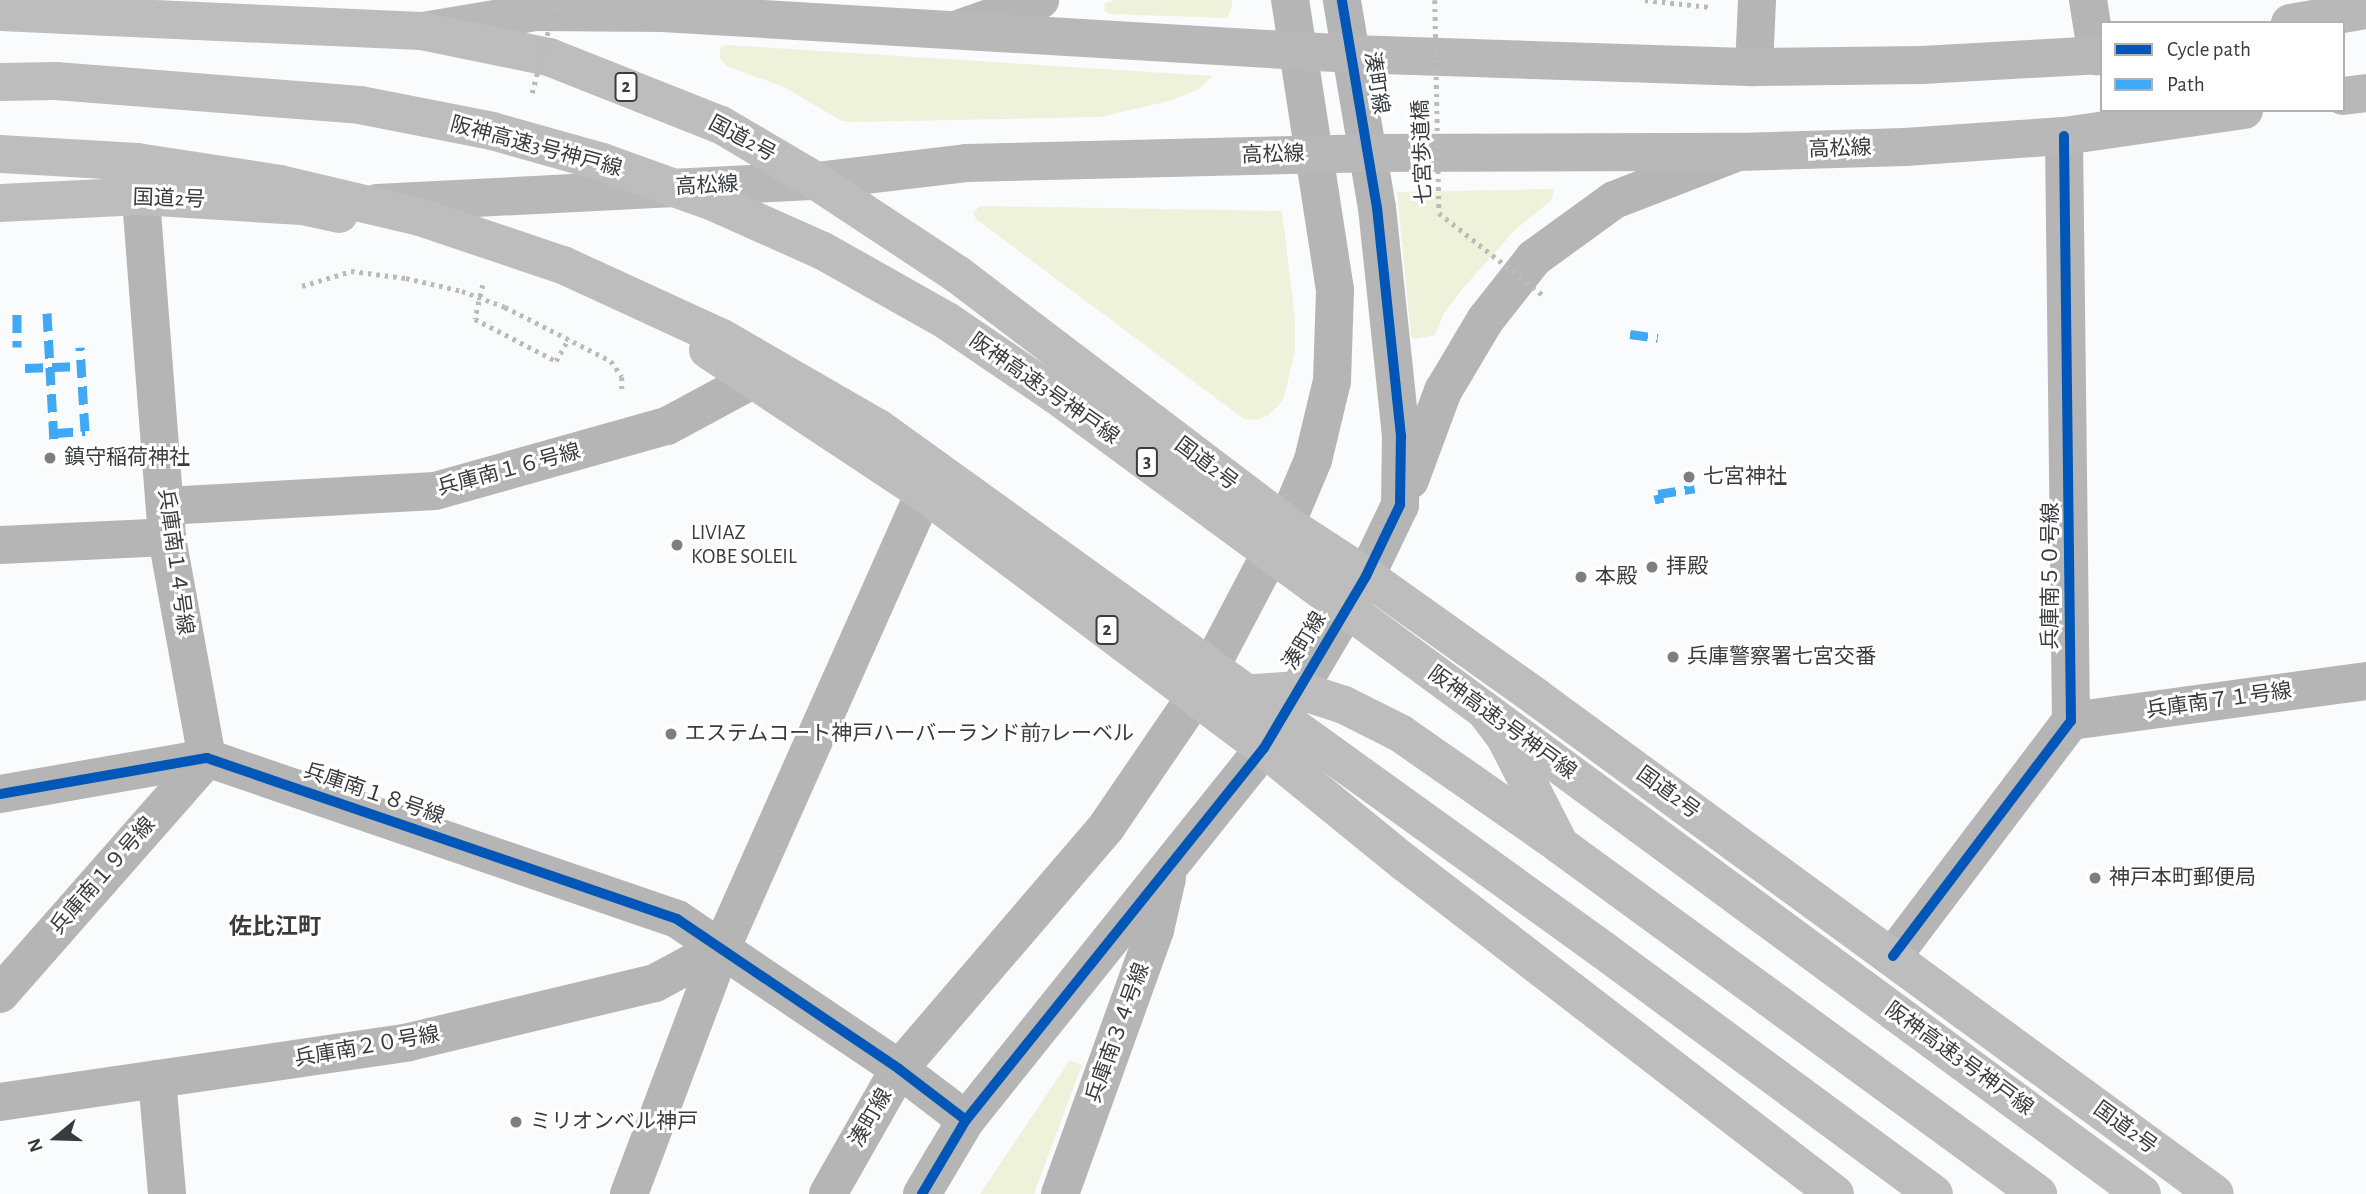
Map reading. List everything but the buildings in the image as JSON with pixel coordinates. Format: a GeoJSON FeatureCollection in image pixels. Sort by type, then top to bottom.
{"type":"FeatureCollection","features":[{"type":"Feature","properties":{"kind":"highway","name":"国道2号"},"geometry":{"type":"LineString","coordinates":[[0,12],[421,32],[549,57],[722,125],[816,181],[957,274],[1286,524],[1366,576],[1893,956],[2215,1194]]}},
{"type":"Feature","properties":{"kind":"highway","name":"阪神高速3号神戸線"},"geometry":{"type":"LineString","coordinates":[[0,82],[56,80],[347,104],[492,131],[602,162],[713,202],[823,251],[947,321],[1056,395],[2142,1194]]}},
{"type":"Feature","properties":{"kind":"highway"},"geometry":{"type":"LineString","coordinates":[[0,154],[150,164],[280,184],[420,217],[563,265],[722,338],[878,428],[1603,950],[1934,1194]]}},
{"type":"Feature","properties":{"kind":"highway","name":"国道2号"},"geometry":{"type":"LineString","coordinates":[[0,203],[141,196],[302,206],[469,242],[645,311],[754,379],[924,494],[1264,748],[1404,862],[1835,1194]]}},
{"type":"Feature","properties":{"kind":"highway"},"geometry":{"type":"LineString","coordinates":[[1410,609],[1506,739],[1560,845]]}},
{"type":"Feature","properties":{"kind":"highway"},"geometry":{"type":"LineString","coordinates":[[1195,696],[1298,690],[1344,705],[1400,733],[1560,845],[2038,1194]]}},
{"type":"Feature","properties":{"kind":"main road"},"geometry":{"type":"LineString","coordinates":[[421,32],[535,6],[961,28],[1352,54],[1754,67],[1922,65],[2099,55]]}},
{"type":"Feature","properties":{"kind":"main road"},"geometry":{"type":"LineString","coordinates":[[2302,21],[2366,10]]}},
{"type":"Feature","properties":{"kind":"main road"},"geometry":{"type":"LineString","coordinates":[[2345,96],[2366,93]]}},
{"type":"Feature","properties":{"kind":"main road","name":"高松線"},"geometry":{"type":"LineString","coordinates":[[302,206],[816,181],[966,163],[1367,153],[1738,152],[1905,147],[2064,136],[2230,112]]}},
{"type":"Feature","properties":{"kind":"street"},"geometry":{"type":"LineString","coordinates":[[961,28],[1040,0]]}},
{"type":"Feature","properties":{"kind":"street","name":"湊町線"},"geometry":{"type":"LineString","coordinates":[[828,1194],[899,1069],[1107,826],[1195,696],[1286,524],[1313,460],[1332,381],[1335,290],[1290,0]]}},
{"type":"Feature","properties":{"kind":"street","name":"湊町線"},"geometry":{"type":"LineString","coordinates":[[922,1194],[967,1120],[1264,748],[1366,576],[1400,505],[1401,436],[1396,381],[1367,153],[1342,0]]}},
{"type":"Feature","properties":{"kind":"street"},"geometry":{"type":"LineString","coordinates":[[2088,0],[2099,55]]}},
{"type":"Feature","properties":{"kind":"street"},"geometry":{"type":"LineString","coordinates":[[535,6],[549,57]]}},
{"type":"Feature","properties":{"kind":"street"},"geometry":{"type":"LineString","coordinates":[[1754,67],[1757,6]]}},
{"type":"Feature","properties":{"kind":"street","name":"兵庫南５０号線"},"geometry":{"type":"LineString","coordinates":[[2064,136],[2071,721]]}},
{"type":"Feature","properties":{"kind":"street"},"geometry":{"type":"LineString","coordinates":[[1400,505],[1443,391],[1486,320],[1534,258],[1614,200],[1738,152]]}},
{"type":"Feature","properties":{"kind":"street","name":"兵庫南１４号線"},"geometry":{"type":"LineString","coordinates":[[141,196],[166,522],[207,758]]}},
{"type":"Feature","properties":{"kind":"street","name":"兵庫南１６号線"},"geometry":{"type":"LineString","coordinates":[[0,545],[166,522],[435,491],[667,426],[754,379]]}},
{"type":"Feature","properties":{"kind":"street"},"geometry":{"type":"LineString","coordinates":[[629,1194],[722,947],[924,494]]}},
{"type":"Feature","properties":{"kind":"street","name":"兵庫南７１号線"},"geometry":{"type":"LineString","coordinates":[[2071,721],[2366,681]]}},
{"type":"Feature","properties":{"kind":"street"},"geometry":{"type":"LineString","coordinates":[[1893,956],[2071,721]]}},
{"type":"Feature","properties":{"kind":"street","name":"兵庫南１８号線"},"geometry":{"type":"LineString","coordinates":[[0,794],[207,758],[677,919],[899,1069],[967,1120]]}},
{"type":"Feature","properties":{"kind":"street","name":"兵庫南１９号線"},"geometry":{"type":"LineString","coordinates":[[0,994],[207,758]]}},
{"type":"Feature","properties":{"kind":"street","name":"兵庫南３４号線"},"geometry":{"type":"LineString","coordinates":[[1060,1194],[1155,930],[1169,870]]}},
{"type":"Feature","properties":{"kind":"street","name":"兵庫南２０号線"},"geometry":{"type":"LineString","coordinates":[[0,1102],[409,1042],[654,984],[722,947]]}},
{"type":"Feature","properties":{"kind":"street"},"geometry":{"type":"LineString","coordinates":[[157,1079],[167,1194]]}},
{"type":"Feature","properties":{"kind":"path"},"geometry":{"type":"LineString","coordinates":[[1645,0],[1757,6]]}},
{"type":"Feature","properties":{"kind":"path"},"geometry":{"type":"LineString","coordinates":[[302,286],[351,271],[406,278],[461,291],[505,307],[611,361],[622,377],[622,397]]}},
{"type":"Feature","properties":{"kind":"green space"},"geometry":{"type":"Polygon","coordinates":[[[1115,0],[1232,0],[1232,5],[1228,18],[1109,14],[1104,10],[1105,3],[1115,0]]]}},
{"type":"Feature","properties":{"kind":"green space"},"geometry":{"type":"Polygon","coordinates":[[[726,45],[1213,76],[1199,89],[1172,100],[1100,117],[851,122],[842,121],[784,87],[726,66],[720,58],[720,48],[726,45]]]}},
{"type":"Feature","properties":{"kind":"green space"},"geometry":{"type":"Polygon","coordinates":[[[1554,189],[1552,200],[1516,229],[1464,287],[1444,313],[1435,335],[1415,339],[1411,337],[1397,192],[1554,189]]]}},
{"type":"Feature","properties":{"kind":"green space"},"geometry":{"type":"Polygon","coordinates":[[[980,206],[1282,211],[1295,318],[1295,351],[1283,401],[1269,415],[1256,420],[1244,419],[976,219],[973,213],[980,206]]]}},
{"type":"Feature","properties":{"kind":"green space"},"geometry":{"type":"Polygon","coordinates":[[[1070,1060],[1082,1065],[1034,1194],[980,1194],[1070,1060]]]}},
{"type":"Feature","properties":{"kind":"marked path"},"geometry":{"type":"LineString","coordinates":[[47,313],[54,442]]}},
{"type":"Feature","properties":{"kind":"marked path"},"geometry":{"type":"LineString","coordinates":[[17,314],[17,347]]}},
{"type":"Feature","properties":{"kind":"marked path"},"geometry":{"type":"LineString","coordinates":[[1630,334],[1658,338]]}},
{"type":"Feature","properties":{"kind":"marked path"},"geometry":{"type":"LineString","coordinates":[[55,433],[85,431],[80,347]]}},
{"type":"Feature","properties":{"kind":"marked path"},"geometry":{"type":"LineString","coordinates":[[25,368],[81,366]]}},
{"type":"Feature","properties":{"kind":"marked path"},"geometry":{"type":"LineString","coordinates":[[1660,503],[1658,494],[1695,488]]}},
{"type":"Feature","properties":{"kind":"cycle path"},"geometry":{"type":"LineString","coordinates":[[922,1194],[966,1120],[1264,748],[1366,576],[1400,505],[1401,436],[1377,208],[1342,0]]}},
{"type":"Feature","properties":{"kind":"cycle path"},"geometry":{"type":"LineString","coordinates":[[1893,956],[2071,721],[2064,136]]}},
{"type":"Feature","properties":{"kind":"cycle path"},"geometry":{"type":"LineString","coordinates":[[0,794],[207,758],[677,919],[899,1069],[966,1120]]}},
{"type":"Feature","properties":{"kind":"place","name":"鎮守稲荷神社"},"geometry":{"type":"Point","coordinates":[50,458]}},
{"type":"Feature","properties":{"kind":"place","name":"七宮神社"},"geometry":{"type":"Point","coordinates":[1689,477]}},
{"type":"Feature","properties":{"kind":"place","name":"LIVIAZ KOBE SOLEIL"},"geometry":{"type":"Point","coordinates":[677,545]}},
{"type":"Feature","properties":{"kind":"place","name":"拝殿"},"geometry":{"type":"Point","coordinates":[1652,567]}},
{"type":"Feature","properties":{"kind":"place","name":"本殿"},"geometry":{"type":"Point","coordinates":[1581,577]}},
{"type":"Feature","properties":{"kind":"place","name":"兵庫警察署七宮交番"},"geometry":{"type":"Point","coordinates":[1673,657]}},
{"type":"Feature","properties":{"kind":"place","name":"エステムコート神戸ハーバーランド前7レーベル"},"geometry":{"type":"Point","coordinates":[671,734]}},
{"type":"Feature","properties":{"kind":"place","name":"神戸本町郵便局"},"geometry":{"type":"Point","coordinates":[2095,878]}},
{"type":"Feature","properties":{"kind":"place","name":"ミリオンベル神戸"},"geometry":{"type":"Point","coordinates":[516,1122]}},
{"type":"Feature","properties":{"kind":"district","name":"佐比江町"},"geometry":{"type":"Point","coordinates":[275,928]}}]}
